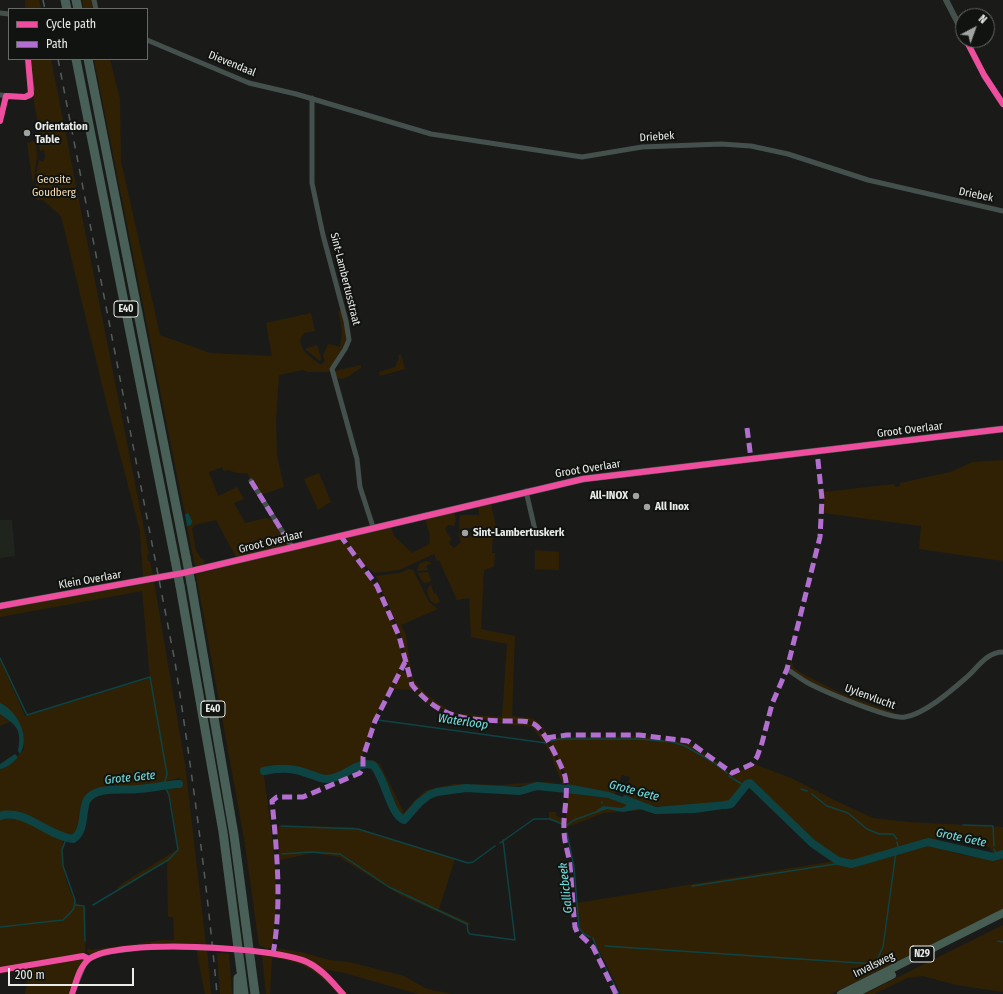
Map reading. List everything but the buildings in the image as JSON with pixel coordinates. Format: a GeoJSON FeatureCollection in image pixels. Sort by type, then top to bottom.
{"type":"FeatureCollection","features":[{"type":"Feature","properties":{"kind":"highway","name":"E40"},"geometry":{"type":"LineString","coordinates":[[76,60],[180,586],[222,824],[244,994]]}},
{"type":"Feature","properties":{"kind":"highway","name":"E40"},"geometry":{"type":"LineString","coordinates":[[88,60],[191,583],[234,836],[255,994]]}},
{"type":"Feature","properties":{"kind":"highway","name":"Invalsweg"},"geometry":{"type":"LineString","coordinates":[[841,994],[1003,914]]}},
{"type":"Feature","properties":{"kind":"highway","name":"Invalsweg"},"geometry":{"type":"LineString","coordinates":[[854,994],[1003,919]]}},
{"type":"Feature","properties":{"kind":"highway"},"geometry":{"type":"LineString","coordinates":[[238,994],[237,982],[241,963]]}},
{"type":"Feature","properties":{"kind":"main road","name":"Groot Overlaar"},"geometry":{"type":"LineString","coordinates":[[183,573],[526,491],[583,479],[1003,429]]}},
{"type":"Feature","properties":{"kind":"main road","name":"Klein Overlaar"},"geometry":{"type":"LineString","coordinates":[[0,606],[183,573]]}},
{"type":"Feature","properties":{"kind":"street"},"geometry":{"type":"LineString","coordinates":[[946,0],[955,17]]}},
{"type":"Feature","properties":{"kind":"street","name":"Dievendaal"},"geometry":{"type":"LineString","coordinates":[[148,40],[249,83],[312,98]]}},
{"type":"Feature","properties":{"kind":"street"},"geometry":{"type":"LineString","coordinates":[[970,48],[984,76],[1003,104]]}},
{"type":"Feature","properties":{"kind":"street"},"geometry":{"type":"LineString","coordinates":[[0,95],[30,96],[32,90],[28,60]]}},
{"type":"Feature","properties":{"kind":"street","name":"Driebek"},"geometry":{"type":"LineString","coordinates":[[312,98],[431,134],[539,149],[572,156],[590,157],[649,146],[721,144],[751,146],[788,154],[868,180],[1003,211]]}},
{"type":"Feature","properties":{"kind":"street","name":"Sint-Lambertusstraat"},"geometry":{"type":"LineString","coordinates":[[312,98],[312,183],[323,235],[346,321],[349,340],[332,369],[357,459],[360,487],[374,527]]}},
{"type":"Feature","properties":{"kind":"street"},"geometry":{"type":"LineString","coordinates":[[251,481],[292,547]]}},
{"type":"Feature","properties":{"kind":"street"},"geometry":{"type":"LineString","coordinates":[[526,491],[535,530]]}},
{"type":"Feature","properties":{"kind":"street","name":"Uylenvlucht"},"geometry":{"type":"LineString","coordinates":[[787,669],[808,683],[842,697],[895,717],[906,717],[922,710],[956,687],[991,654],[1003,652]]}},
{"type":"Feature","properties":{"kind":"street"},"geometry":{"type":"LineString","coordinates":[[72,994],[81,970],[90,959],[102,953],[154,946],[228,949]]}},
{"type":"Feature","properties":{"kind":"street"},"geometry":{"type":"LineString","coordinates":[[261,952],[290,957],[314,966],[343,994]]}},
{"type":"Feature","properties":{"kind":"shaded area"},"geometry":{"type":"Polygon","coordinates":[[[0,520],[12,520],[15,556],[0,558],[0,520]]]}},
{"type":"Feature","properties":{"kind":"green space"},"geometry":{"type":"Polygon","coordinates":[[[25,0],[39,0],[41,8],[25,8],[25,0]]]}},
{"type":"Feature","properties":{"kind":"green space"},"geometry":{"type":"Polygon","coordinates":[[[82,0],[92,0],[95,8],[84,8],[82,0]]]}},
{"type":"Feature","properties":{"kind":"green space","name":"Geosite Goudberg"},"geometry":{"type":"Polygon","coordinates":[[[30,60],[51,60],[149,554],[147,555],[148,561],[150,561],[153,576],[143,577],[140,531],[107,405],[61,216],[43,200],[37,200],[34,186],[36,185],[36,175],[39,160],[43,162],[45,157],[44,150],[40,151],[38,141],[41,140],[33,97],[30,60]]]}},
{"type":"Feature","properties":{"kind":"green space"},"geometry":{"type":"Polygon","coordinates":[[[94,60],[110,60],[120,99],[121,161],[160,335],[210,353],[272,356],[266,323],[311,313],[315,331],[304,333],[300,342],[305,351],[321,365],[325,361],[323,356],[328,344],[340,347],[342,329],[338,311],[340,311],[341,307],[347,339],[329,372],[307,372],[303,370],[279,375],[276,421],[277,456],[284,487],[261,495],[247,473],[237,473],[228,470],[224,471],[222,467],[209,472],[218,496],[237,487],[244,499],[234,503],[245,523],[266,518],[272,520],[289,544],[236,557],[216,520],[195,525],[192,528],[196,550],[204,560],[204,564],[195,566],[187,526],[188,513],[185,513],[94,60]]]}},
{"type":"Feature","properties":{"kind":"green space"},"geometry":{"type":"Polygon","coordinates":[[[36,141],[37,156],[33,184],[27,143],[36,141]]]}},
{"type":"Feature","properties":{"kind":"green space"},"geometry":{"type":"Polygon","coordinates":[[[317,345],[321,358],[320,361],[305,349],[317,345]]]}},
{"type":"Feature","properties":{"kind":"green space"},"geometry":{"type":"Polygon","coordinates":[[[398,355],[401,355],[405,369],[380,376],[379,372],[395,367],[399,359],[398,355]]]}},
{"type":"Feature","properties":{"kind":"green space"},"geometry":{"type":"Polygon","coordinates":[[[361,365],[361,368],[347,378],[343,379],[336,377],[335,371],[361,365]]]}},
{"type":"Feature","properties":{"kind":"green space"},"geometry":{"type":"Polygon","coordinates":[[[1003,460],[1003,561],[919,549],[921,526],[823,513],[824,492],[894,484],[895,487],[900,486],[900,483],[950,472],[973,462],[1003,460]]]}},
{"type":"Feature","properties":{"kind":"green space"},"geometry":{"type":"Polygon","coordinates":[[[319,473],[331,502],[318,510],[304,479],[319,473]]]}},
{"type":"Feature","properties":{"kind":"green space"},"geometry":{"type":"Polygon","coordinates":[[[491,504],[496,527],[493,532],[492,553],[495,553],[494,567],[484,570],[481,629],[515,636],[512,716],[530,718],[538,722],[549,736],[547,738],[541,728],[532,722],[485,719],[455,715],[437,706],[420,692],[411,680],[400,633],[376,576],[400,573],[409,569],[413,570],[429,602],[438,609],[401,625],[406,635],[412,676],[415,682],[426,694],[451,712],[502,717],[507,644],[471,637],[469,598],[457,600],[439,560],[437,561],[434,554],[399,570],[374,573],[364,565],[346,540],[346,537],[391,527],[394,536],[412,553],[429,544],[430,535],[425,519],[454,512],[456,520],[454,526],[448,525],[445,529],[451,539],[449,543],[454,548],[461,542],[458,533],[467,535],[466,537],[469,538],[470,534],[473,533],[472,528],[459,529],[460,515],[479,515],[478,506],[491,504]]]}},
{"type":"Feature","properties":{"kind":"green space"},"geometry":{"type":"Polygon","coordinates":[[[341,538],[350,548],[371,579],[391,617],[398,636],[401,652],[401,665],[375,717],[360,763],[335,775],[327,776],[293,766],[283,765],[263,768],[272,834],[276,898],[273,943],[268,949],[259,945],[245,844],[196,574],[341,538]]]}},
{"type":"Feature","properties":{"kind":"green space"},"geometry":{"type":"Polygon","coordinates":[[[535,550],[559,552],[559,570],[535,569],[535,550]]]}},
{"type":"Feature","properties":{"kind":"green space"},"geometry":{"type":"Polygon","coordinates":[[[426,561],[432,563],[426,566],[428,570],[417,571],[419,564],[426,561]]]}},
{"type":"Feature","properties":{"kind":"green space"},"geometry":{"type":"Polygon","coordinates":[[[428,572],[431,581],[425,583],[422,581],[418,573],[428,572]]]}},
{"type":"Feature","properties":{"kind":"green space"},"geometry":{"type":"Polygon","coordinates":[[[154,582],[185,764],[206,945],[148,943],[117,947],[90,955],[87,952],[88,948],[90,950],[162,940],[174,940],[173,917],[168,917],[167,861],[118,890],[118,887],[178,849],[172,806],[166,789],[181,788],[180,778],[135,788],[106,788],[90,795],[84,805],[78,830],[75,835],[71,837],[71,841],[63,840],[62,849],[64,874],[70,890],[78,905],[86,908],[85,955],[0,969],[0,769],[12,763],[24,749],[24,737],[3,704],[0,703],[0,659],[25,716],[150,678],[142,591],[0,617],[0,609],[154,582]]]}},
{"type":"Feature","properties":{"kind":"green space"},"geometry":{"type":"Polygon","coordinates":[[[431,584],[434,594],[436,593],[440,602],[436,604],[430,600],[428,595],[428,588],[431,584]]]}},
{"type":"Feature","properties":{"kind":"green space"},"geometry":{"type":"Polygon","coordinates":[[[791,660],[794,668],[801,673],[840,693],[897,714],[898,717],[840,696],[808,682],[791,669],[791,660]]]}},
{"type":"Feature","properties":{"kind":"green space"},"geometry":{"type":"Polygon","coordinates":[[[401,671],[408,674],[414,690],[445,714],[477,720],[526,723],[535,726],[545,739],[561,770],[564,784],[541,783],[503,787],[456,787],[438,789],[425,794],[406,815],[403,816],[399,811],[380,767],[374,763],[364,760],[373,760],[380,764],[404,813],[426,790],[454,784],[501,785],[537,782],[562,783],[549,750],[532,727],[451,718],[435,710],[412,690],[392,689],[401,671]]]}},
{"type":"Feature","properties":{"kind":"green space"},"geometry":{"type":"Polygon","coordinates":[[[0,714],[10,722],[0,726],[0,714]]]}},
{"type":"Feature","properties":{"kind":"green space"},"geometry":{"type":"Polygon","coordinates":[[[642,736],[689,743],[720,764],[731,775],[754,764],[791,778],[873,818],[908,822],[1003,827],[1003,851],[993,854],[989,847],[965,842],[961,837],[943,830],[934,842],[928,840],[856,861],[845,861],[826,851],[773,804],[752,780],[746,781],[729,803],[674,808],[648,805],[624,797],[630,777],[622,775],[615,794],[568,785],[567,777],[549,740],[560,737],[642,736]]]}},
{"type":"Feature","properties":{"kind":"green space"},"geometry":{"type":"Polygon","coordinates":[[[568,793],[614,799],[644,810],[604,813],[565,828],[568,793]]]}},
{"type":"Feature","properties":{"kind":"green space"},"geometry":{"type":"Polygon","coordinates":[[[549,812],[556,812],[556,816],[563,818],[563,824],[549,820],[549,812]]]}},
{"type":"Feature","properties":{"kind":"green space"},"geometry":{"type":"Polygon","coordinates":[[[276,826],[353,827],[455,859],[439,909],[470,923],[469,926],[400,895],[339,857],[313,853],[280,860],[276,826]]]}},
{"type":"Feature","properties":{"kind":"green space"},"geometry":{"type":"Polygon","coordinates":[[[928,845],[955,853],[976,857],[995,858],[1003,856],[1003,909],[831,994],[621,994],[595,942],[580,930],[577,903],[834,861],[853,866],[928,845]]]}},
{"type":"Feature","properties":{"kind":"green space"},"geometry":{"type":"Polygon","coordinates":[[[1003,925],[1003,992],[956,985],[923,976],[907,978],[874,994],[864,994],[1003,925]]]}},
{"type":"Feature","properties":{"kind":"green space"},"geometry":{"type":"Polygon","coordinates":[[[196,948],[207,949],[211,994],[205,994],[196,948]]]}},
{"type":"Feature","properties":{"kind":"green space"},"geometry":{"type":"Polygon","coordinates":[[[276,948],[305,953],[329,960],[349,962],[404,976],[427,989],[453,994],[418,994],[341,972],[326,970],[348,994],[346,994],[316,966],[300,958],[278,952],[276,948]]]}},
{"type":"Feature","properties":{"kind":"green space"},"geometry":{"type":"Polygon","coordinates":[[[217,953],[229,954],[232,994],[220,994],[217,953]]]}},
{"type":"Feature","properties":{"kind":"green space"},"geometry":{"type":"Polygon","coordinates":[[[262,955],[287,957],[316,969],[341,994],[338,994],[317,974],[303,966],[286,960],[272,958],[270,994],[266,994],[262,955]]]}},
{"type":"Feature","properties":{"kind":"green space"},"geometry":{"type":"Polygon","coordinates":[[[82,957],[85,960],[80,967],[70,994],[25,994],[29,970],[0,974],[0,971],[82,957]]]}},
{"type":"Feature","properties":{"kind":"water"},"geometry":{"type":"Polygon","coordinates":[[[188,513],[192,521],[191,525],[187,526],[185,514],[188,513]]]}},
{"type":"Feature","properties":{"kind":"water"},"geometry":{"type":"Polygon","coordinates":[[[0,703],[12,712],[20,725],[24,740],[23,748],[20,754],[18,751],[19,733],[11,722],[0,714],[0,703]]]}},
{"type":"Feature","properties":{"kind":"water"},"geometry":{"type":"Polygon","coordinates":[[[15,754],[18,757],[14,761],[8,766],[0,769],[0,764],[15,754]]]}},
{"type":"Feature","properties":{"kind":"water"},"geometry":{"type":"Polygon","coordinates":[[[567,784],[609,792],[623,797],[624,795],[656,807],[728,801],[731,798],[737,802],[730,808],[695,813],[655,814],[640,809],[623,812],[607,809],[598,812],[597,810],[603,806],[622,808],[627,805],[608,798],[566,793],[567,784]]]}},
{"type":"Feature","properties":{"kind":"waterway"},"geometry":{"type":"LineString","coordinates":[[0,658],[27,715],[150,677],[167,774],[164,785],[169,795],[178,850],[168,860],[93,905]]}},
{"type":"Feature","properties":{"kind":"waterway","name":"Waterloop"},"geometry":{"type":"LineString","coordinates":[[378,720],[546,743]]}},
{"type":"Feature","properties":{"kind":"waterway"},"geometry":{"type":"LineString","coordinates":[[550,741],[560,739],[640,739],[672,742],[685,746],[713,762],[727,773]]}},
{"type":"Feature","properties":{"kind":"waterway","name":"Grote Gete"},"geometry":{"type":"LineString","coordinates":[[264,771],[279,769],[298,770],[327,779],[339,776],[361,765],[373,765],[381,778],[391,804],[399,817],[404,820],[419,803],[429,795],[437,792],[466,788],[520,791],[537,786],[577,790]]}},
{"type":"Feature","properties":{"kind":"waterway"},"geometry":{"type":"LineString","coordinates":[[729,776],[745,786]]}},
{"type":"Feature","properties":{"kind":"waterway","name":"Grote Gete"},"geometry":{"type":"LineString","coordinates":[[725,805],[731,804],[747,784],[750,783],[812,843],[838,861],[852,864],[928,842],[993,857],[1003,854]]}},
{"type":"Feature","properties":{"kind":"waterway","name":"Grote Gete"},"geometry":{"type":"LineString","coordinates":[[0,816],[18,816],[63,837],[73,839],[80,832],[86,802],[95,793],[109,790],[138,789],[179,784]]}},
{"type":"Feature","properties":{"kind":"waterway"},"geometry":{"type":"LineString","coordinates":[[801,789],[807,791]]}},
{"type":"Feature","properties":{"kind":"waterway"},"geometry":{"type":"LineString","coordinates":[[812,794],[827,806],[848,813],[867,829],[879,834],[893,834],[897,839]]}},
{"type":"Feature","properties":{"kind":"waterway","name":"Gallicbeek"},"geometry":{"type":"LineString","coordinates":[[567,825],[574,820],[599,811]]}},
{"type":"Feature","properties":{"kind":"waterway"},"geometry":{"type":"LineString","coordinates":[[500,843],[534,819],[550,819],[562,824]]}},
{"type":"Feature","properties":{"kind":"waterway"},"geometry":{"type":"LineString","coordinates":[[963,825],[993,826],[994,846]]}},
{"type":"Feature","properties":{"kind":"waterway"},"geometry":{"type":"LineString","coordinates":[[281,826],[358,829],[468,863],[473,862],[495,846]]}},
{"type":"Feature","properties":{"kind":"waterway","name":"Gallicbeek"},"geometry":{"type":"LineString","coordinates":[[567,833],[574,867],[579,928],[584,934],[590,937]]}},
{"type":"Feature","properties":{"kind":"waterway"},"geometry":{"type":"LineString","coordinates":[[0,927],[63,920],[72,911],[75,900],[63,866],[62,850],[66,839]]}},
{"type":"Feature","properties":{"kind":"waterway"},"geometry":{"type":"LineString","coordinates":[[282,854],[310,852],[340,854],[389,887],[467,924],[468,932],[470,934],[515,940],[503,840]]}},
{"type":"Feature","properties":{"kind":"waterway"},"geometry":{"type":"LineString","coordinates":[[897,842],[899,851]]}},
{"type":"Feature","properties":{"kind":"waterway","name":"Grote Gete"},"geometry":{"type":"LineString","coordinates":[[994,849],[997,856]]}},
{"type":"Feature","properties":{"kind":"waterway"},"geometry":{"type":"LineString","coordinates":[[605,946],[875,964],[883,947],[896,852]]}},
{"type":"Feature","properties":{"kind":"waterway"},"geometry":{"type":"LineString","coordinates":[[692,886],[836,864],[838,861]]}},
{"type":"Feature","properties":{"kind":"waterway"},"geometry":{"type":"LineString","coordinates":[[75,905],[84,906],[85,941]]}},
{"type":"Feature","properties":{"kind":"waterway","name":"Gallicbeek"},"geometry":{"type":"LineString","coordinates":[[593,938],[601,959],[619,994]]}},
{"type":"Feature","properties":{"kind":"waterway"},"geometry":{"type":"LineString","coordinates":[[998,941],[1003,942]]}},
{"type":"Feature","properties":{"kind":"tunnel"},"geometry":{"type":"LineString","coordinates":[[228,949],[261,952]]}},
{"type":"Feature","properties":{"kind":"railway"},"geometry":{"type":"LineString","coordinates":[[43,0],[45,8]]}},
{"type":"Feature","properties":{"kind":"railway"},"geometry":{"type":"LineString","coordinates":[[58,60],[175,662],[199,828],[217,994]]}},
{"type":"Feature","properties":{"kind":"marked path"},"geometry":{"type":"LineString","coordinates":[[747,428],[751,459]]}},
{"type":"Feature","properties":{"kind":"marked path"},"geometry":{"type":"LineString","coordinates":[[546,738],[567,735],[639,735],[688,741],[732,773],[752,764],[757,757],[772,704],[787,669],[820,537],[822,499],[817,451]]}},
{"type":"Feature","properties":{"kind":"marked path"},"geometry":{"type":"LineString","coordinates":[[251,481],[292,547]]}},
{"type":"Feature","properties":{"kind":"marked path"},"geometry":{"type":"LineString","coordinates":[[340,535],[377,586],[399,636],[412,685],[422,696],[433,705],[444,711],[466,718],[492,721],[521,721],[534,724],[538,727],[552,747],[565,776],[566,783],[564,835],[570,866],[575,927],[577,932],[593,947],[616,994]]}},
{"type":"Feature","properties":{"kind":"marked path"},"geometry":{"type":"LineString","coordinates":[[273,954],[276,935],[278,878],[272,801],[277,797],[303,797],[360,773],[363,768],[363,757],[375,721],[405,662]]}},
{"type":"Feature","properties":{"kind":"cycle path"},"geometry":{"type":"LineString","coordinates":[[970,48],[984,75],[1003,104]]}},
{"type":"Feature","properties":{"kind":"cycle path"},"geometry":{"type":"LineString","coordinates":[[0,121],[6,96],[25,97],[31,94],[28,60]]}},
{"type":"Feature","properties":{"kind":"cycle path"},"geometry":{"type":"LineString","coordinates":[[0,606],[183,573],[583,479],[1003,429]]}},
{"type":"Feature","properties":{"kind":"cycle path"},"geometry":{"type":"LineString","coordinates":[[72,994],[80,971],[89,959],[105,952],[130,948],[162,947],[232,949],[264,952],[290,957],[307,962],[317,968],[343,994]]}},
{"type":"Feature","properties":{"kind":"cycle path"},"geometry":{"type":"LineString","coordinates":[[0,970],[83,956],[89,959]]}},
{"type":"Feature","properties":{"kind":"place","name":"Orientation Table"},"geometry":{"type":"Point","coordinates":[27,133]}},
{"type":"Feature","properties":{"kind":"place","name":"All-INOX"},"geometry":{"type":"Point","coordinates":[636,496]}},
{"type":"Feature","properties":{"kind":"place","name":"All Inox"},"geometry":{"type":"Point","coordinates":[647,507]}},
{"type":"Feature","properties":{"kind":"place","name":"Sint-Lambertuskerk"},"geometry":{"type":"Point","coordinates":[465,533]}}]}
